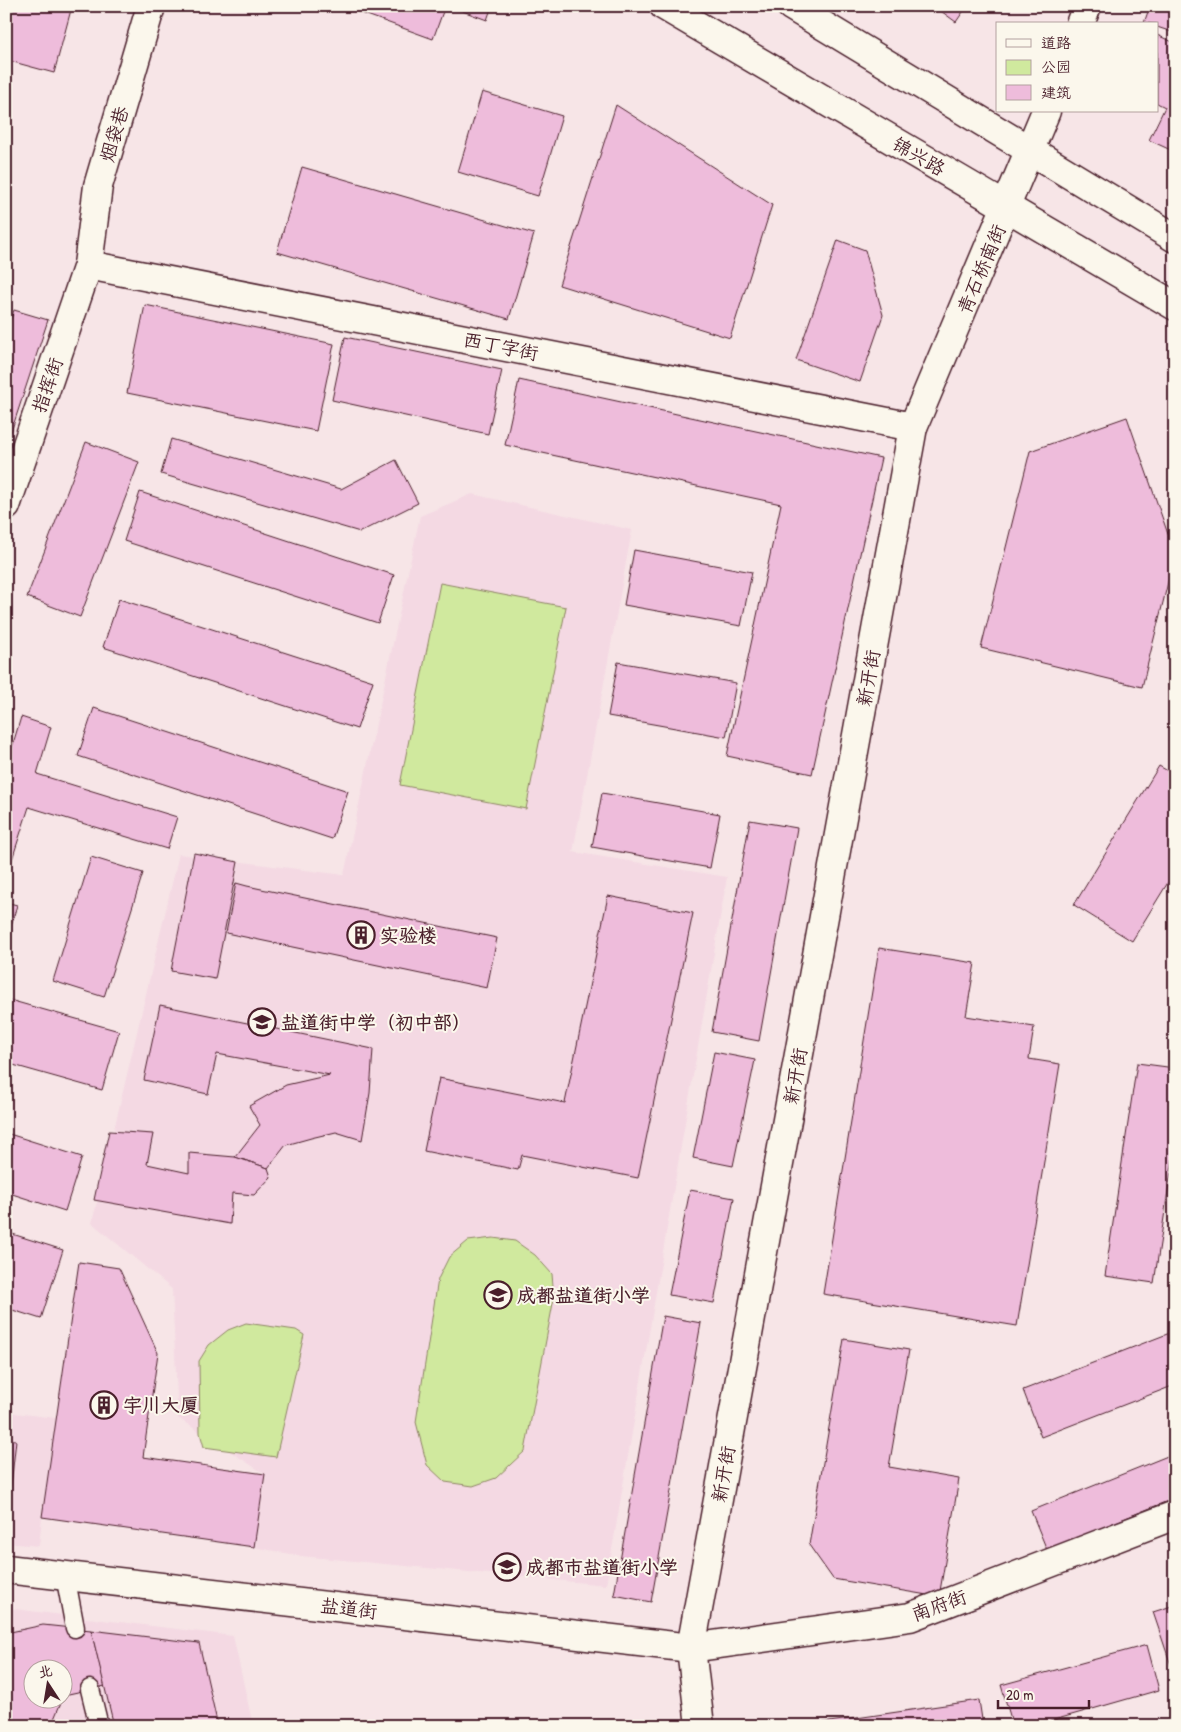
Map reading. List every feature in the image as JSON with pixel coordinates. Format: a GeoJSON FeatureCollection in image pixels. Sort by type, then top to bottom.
{"type":"FeatureCollection","features":[{"type":"Feature","properties":{"kind":"street","name":"烟袋巷"},"geometry":{"type":"LineString","coordinates":[[88,265],[98,186],[151,6]]}},
{"type":"Feature","properties":{"kind":"street","name":"锦兴路"},"geometry":{"type":"LineString","coordinates":[[664,6],[1175,306]]}},
{"type":"Feature","properties":{"kind":"street"},"geometry":{"type":"LineString","coordinates":[[791,6],[1175,238]]}},
{"type":"Feature","properties":{"kind":"street"},"geometry":{"type":"LineString","coordinates":[[1081,22],[1087,6]]}},
{"type":"Feature","properties":{"kind":"street","name":"青石桥南街"},"geometry":{"type":"LineString","coordinates":[[914,427],[1046,112]]}},
{"type":"Feature","properties":{"kind":"street","name":"西丁字街"},"geometry":{"type":"LineString","coordinates":[[88,265],[914,427]]}},
{"type":"Feature","properties":{"kind":"street","name":"指挥街"},"geometry":{"type":"LineString","coordinates":[[6,506],[88,265]]}},
{"type":"Feature","properties":{"kind":"street","name":"新开街"},"geometry":{"type":"LineString","coordinates":[[700,1726],[691,1648],[914,427]]}},
{"type":"Feature","properties":{"kind":"street","name":"南府街"},"geometry":{"type":"LineString","coordinates":[[691,1648],[910,1617],[1175,1515]]}},
{"type":"Feature","properties":{"kind":"street","name":"盐道街"},"geometry":{"type":"LineString","coordinates":[[6,1569],[691,1648]]}},
{"type":"Feature","properties":{"kind":"lane"},"geometry":{"type":"LineString","coordinates":[[65,1575],[75,1628]]}},
{"type":"Feature","properties":{"kind":"lane"},"geometry":{"type":"LineString","coordinates":[[90,1689],[99,1726]]}},
{"type":"Feature","properties":{"kind":"shaded area"},"geometry":{"type":"Polygon","coordinates":[[[472,494],[632,530],[573,852],[727,877],[606,1585],[301,1556],[254,1547],[265,1474],[178,1418],[172,1289],[92,1223],[179,854],[344,875],[420,516],[472,494]]]}},
{"type":"Feature","properties":{"kind":"shaded area"},"geometry":{"type":"Polygon","coordinates":[[[6,1412],[56,1418],[39,1546],[6,1543],[6,1412]]]}},
{"type":"Feature","properties":{"kind":"shaded area"},"geometry":{"type":"Polygon","coordinates":[[[6,1608],[233,1636],[253,1726],[6,1726],[6,1608]]]}},
{"type":"Feature","properties":{"kind":"green space"},"geometry":{"type":"Polygon","coordinates":[[[440,583],[566,607],[526,809],[400,785],[440,583]]]}},
{"type":"Feature","properties":{"kind":"green space"},"geometry":{"type":"Polygon","coordinates":[[[493,1238],[515,1241],[535,1255],[552,1274],[554,1298],[525,1451],[496,1478],[473,1486],[445,1482],[427,1465],[416,1422],[438,1279],[449,1257],[468,1241],[493,1238]]]}},
{"type":"Feature","properties":{"kind":"green space"},"geometry":{"type":"Polygon","coordinates":[[[246,1323],[296,1330],[304,1335],[276,1457],[204,1447],[200,1433],[199,1361],[209,1345],[228,1330],[246,1323]]]}},
{"type":"Feature","properties":{"kind":"building"},"geometry":{"type":"Polygon","coordinates":[[[6,6],[72,6],[54,73],[6,60],[6,6]]]}},
{"type":"Feature","properties":{"kind":"building"},"geometry":{"type":"Polygon","coordinates":[[[342,6],[445,6],[433,39],[342,6]]]}},
{"type":"Feature","properties":{"kind":"building"},"geometry":{"type":"Polygon","coordinates":[[[449,6],[492,6],[487,20],[449,6]]]}},
{"type":"Feature","properties":{"kind":"building"},"geometry":{"type":"Polygon","coordinates":[[[934,6],[967,6],[956,22],[934,6]]]}},
{"type":"Feature","properties":{"kind":"building"},"geometry":{"type":"Polygon","coordinates":[[[1150,6],[1175,6],[1175,33],[1158,27],[1158,22],[1144,22],[1150,6]]]}},
{"type":"Feature","properties":{"kind":"building"},"geometry":{"type":"Polygon","coordinates":[[[1158,35],[1175,43],[1175,152],[1149,140],[1165,107],[1158,104],[1158,35]]]}},
{"type":"Feature","properties":{"kind":"building"},"geometry":{"type":"Polygon","coordinates":[[[482,92],[562,116],[538,196],[458,172],[482,92]]]}},
{"type":"Feature","properties":{"kind":"building"},"geometry":{"type":"Polygon","coordinates":[[[616,105],[772,205],[730,338],[559,285],[616,105]]]}},
{"type":"Feature","properties":{"kind":"building"},"geometry":{"type":"Polygon","coordinates":[[[302,167],[534,234],[509,319],[277,252],[302,167]]]}},
{"type":"Feature","properties":{"kind":"building"},"geometry":{"type":"Polygon","coordinates":[[[838,240],[865,250],[883,315],[860,382],[796,360],[838,240]]]}},
{"type":"Feature","properties":{"kind":"building"},"geometry":{"type":"Polygon","coordinates":[[[145,305],[334,344],[316,431],[127,393],[145,305]]]}},
{"type":"Feature","properties":{"kind":"building"},"geometry":{"type":"Polygon","coordinates":[[[14,310],[48,320],[11,432],[6,430],[6,323],[9,324],[14,310]]]}},
{"type":"Feature","properties":{"kind":"building"},"geometry":{"type":"Polygon","coordinates":[[[345,337],[502,370],[488,434],[332,400],[345,337]]]}},
{"type":"Feature","properties":{"kind":"building"},"geometry":{"type":"Polygon","coordinates":[[[519,380],[881,458],[812,774],[727,756],[781,504],[505,445],[519,380]]]}},
{"type":"Feature","properties":{"kind":"building"},"geometry":{"type":"Polygon","coordinates":[[[1127,417],[1175,554],[1142,687],[981,648],[1030,451],[1127,417]]]}},
{"type":"Feature","properties":{"kind":"building"},"geometry":{"type":"Polygon","coordinates":[[[171,439],[341,489],[396,460],[418,503],[360,532],[161,474],[171,439]]]}},
{"type":"Feature","properties":{"kind":"building"},"geometry":{"type":"Polygon","coordinates":[[[86,442],[139,462],[80,617],[27,597],[86,442]]]}},
{"type":"Feature","properties":{"kind":"building"},"geometry":{"type":"Polygon","coordinates":[[[140,492],[394,575],[378,623],[124,541],[140,492]]]}},
{"type":"Feature","properties":{"kind":"building"},"geometry":{"type":"Polygon","coordinates":[[[634,550],[752,572],[741,626],[624,605],[634,550]]]}},
{"type":"Feature","properties":{"kind":"building"},"geometry":{"type":"Polygon","coordinates":[[[119,599],[373,681],[357,729],[103,647],[119,599]]]}},
{"type":"Feature","properties":{"kind":"building"},"geometry":{"type":"Polygon","coordinates":[[[618,662],[736,683],[726,737],[608,716],[618,662]]]}},
{"type":"Feature","properties":{"kind":"building"},"geometry":{"type":"Polygon","coordinates":[[[94,708],[348,791],[332,839],[78,756],[94,708]]]}},
{"type":"Feature","properties":{"kind":"building"},"geometry":{"type":"Polygon","coordinates":[[[21,717],[51,727],[37,774],[177,817],[167,849],[29,807],[6,878],[6,767],[21,717]]]}},
{"type":"Feature","properties":{"kind":"building"},"geometry":{"type":"Polygon","coordinates":[[[1159,766],[1175,775],[1175,871],[1132,941],[1074,905],[1159,766]]]}},
{"type":"Feature","properties":{"kind":"building"},"geometry":{"type":"Polygon","coordinates":[[[602,793],[720,814],[710,868],[592,847],[602,793]]]}},
{"type":"Feature","properties":{"kind":"building"},"geometry":{"type":"Polygon","coordinates":[[[750,820],[797,828],[759,1041],[712,1032],[750,820]]]}},
{"type":"Feature","properties":{"kind":"building"},"geometry":{"type":"Polygon","coordinates":[[[194,853],[238,862],[215,979],[171,971],[194,853]]]}},
{"type":"Feature","properties":{"kind":"building"},"geometry":{"type":"Polygon","coordinates":[[[91,857],[143,873],[104,997],[53,981],[91,857]]]}},
{"type":"Feature","properties":{"kind":"building","name":"实验楼"},"geometry":{"type":"Polygon","coordinates":[[[236,883],[497,938],[487,988],[226,933],[236,883]]]}},
{"type":"Feature","properties":{"kind":"building"},"geometry":{"type":"Polygon","coordinates":[[[608,896],[693,913],[638,1178],[522,1155],[518,1170],[424,1151],[439,1078],[565,1103],[608,896]]]}},
{"type":"Feature","properties":{"kind":"building"},"geometry":{"type":"Polygon","coordinates":[[[6,902],[17,905],[10,929],[6,928],[6,902]]]}},
{"type":"Feature","properties":{"kind":"building"},"geometry":{"type":"Polygon","coordinates":[[[879,948],[975,963],[966,1016],[1034,1027],[1029,1059],[1060,1064],[1017,1326],[823,1294],[879,948]]]}},
{"type":"Feature","properties":{"kind":"building"},"geometry":{"type":"Polygon","coordinates":[[[6,999],[119,1031],[102,1090],[6,1063],[6,999]]]}},
{"type":"Feature","properties":{"kind":"building"},"geometry":{"type":"Polygon","coordinates":[[[160,1005],[373,1049],[370,1093],[362,1140],[336,1132],[286,1145],[268,1168],[235,1157],[260,1125],[249,1106],[286,1085],[330,1075],[217,1054],[208,1094],[144,1080],[160,1005]]]}},
{"type":"Feature","properties":{"kind":"building"},"geometry":{"type":"Polygon","coordinates":[[[714,1052],[755,1060],[733,1166],[693,1158],[714,1052]]]}},
{"type":"Feature","properties":{"kind":"building"},"geometry":{"type":"Polygon","coordinates":[[[1137,1063],[1175,1068],[1175,1145],[1154,1283],[1105,1276],[1137,1063]]]}},
{"type":"Feature","properties":{"kind":"building"},"geometry":{"type":"Polygon","coordinates":[[[109,1131],[153,1134],[147,1164],[189,1173],[189,1153],[235,1157],[268,1168],[271,1177],[254,1195],[232,1193],[230,1224],[94,1200],[109,1131]]]}},
{"type":"Feature","properties":{"kind":"building"},"geometry":{"type":"Polygon","coordinates":[[[6,1133],[82,1157],[65,1211],[6,1192],[6,1133]]]}},
{"type":"Feature","properties":{"kind":"building"},"geometry":{"type":"Polygon","coordinates":[[[690,1190],[734,1198],[714,1303],[669,1295],[690,1190]]]}},
{"type":"Feature","properties":{"kind":"building"},"geometry":{"type":"Polygon","coordinates":[[[6,1232],[63,1250],[41,1319],[6,1308],[6,1232]]]}},
{"type":"Feature","properties":{"kind":"building","name":"宇川大厦"},"geometry":{"type":"Polygon","coordinates":[[[79,1262],[119,1268],[158,1353],[143,1457],[265,1474],[254,1547],[42,1517],[79,1262]]]}},
{"type":"Feature","properties":{"kind":"building"},"geometry":{"type":"Polygon","coordinates":[[[663,1316],[701,1323],[651,1602],[614,1595],[663,1316]]]}},
{"type":"Feature","properties":{"kind":"building"},"geometry":{"type":"Polygon","coordinates":[[[1175,1331],[1175,1385],[1041,1437],[1023,1390],[1175,1331]]]}},
{"type":"Feature","properties":{"kind":"building"},"geometry":{"type":"Polygon","coordinates":[[[844,1339],[909,1350],[889,1467],[959,1479],[939,1597],[833,1579],[809,1545],[844,1339]]]}},
{"type":"Feature","properties":{"kind":"building"},"geometry":{"type":"Polygon","coordinates":[[[6,1439],[16,1440],[7,1522],[6,1522],[6,1439]]]}},
{"type":"Feature","properties":{"kind":"building"},"geometry":{"type":"Polygon","coordinates":[[[1175,1453],[1175,1498],[1047,1550],[1031,1511],[1175,1453]]]}},
{"type":"Feature","properties":{"kind":"building"},"geometry":{"type":"Polygon","coordinates":[[[1175,1605],[1175,1677],[1153,1612],[1175,1605]]]}},
{"type":"Feature","properties":{"kind":"building"},"geometry":{"type":"Polygon","coordinates":[[[43,1625],[91,1630],[105,1686],[72,1693],[72,1660],[22,1660],[22,1710],[58,1710],[51,1726],[6,1726],[6,1633],[43,1625]]]}},
{"type":"Feature","properties":{"kind":"building"},"geometry":{"type":"Polygon","coordinates":[[[91,1630],[199,1643],[218,1726],[114,1726],[91,1630]]]}},
{"type":"Feature","properties":{"kind":"building"},"geometry":{"type":"Polygon","coordinates":[[[1147,1645],[1159,1690],[1033,1726],[1013,1726],[1001,1685],[1147,1645]]]}},
{"type":"Feature","properties":{"kind":"building"},"geometry":{"type":"Polygon","coordinates":[[[979,1700],[983,1726],[802,1726],[979,1700]]]}},
{"type":"Feature","properties":{"kind":"place","name":"实验楼"},"geometry":{"type":"Point","coordinates":[361,935]}},
{"type":"Feature","properties":{"kind":"place","name":"盐道街中学（初中部）"},"geometry":{"type":"Point","coordinates":[262,1022]}},
{"type":"Feature","properties":{"kind":"place","name":"成都盐道街小学"},"geometry":{"type":"Point","coordinates":[498,1295]}},
{"type":"Feature","properties":{"kind":"place","name":"宇川大厦"},"geometry":{"type":"Point","coordinates":[104,1405]}},
{"type":"Feature","properties":{"kind":"place","name":"成都市盐道街小学"},"geometry":{"type":"Point","coordinates":[507,1567]}}]}
